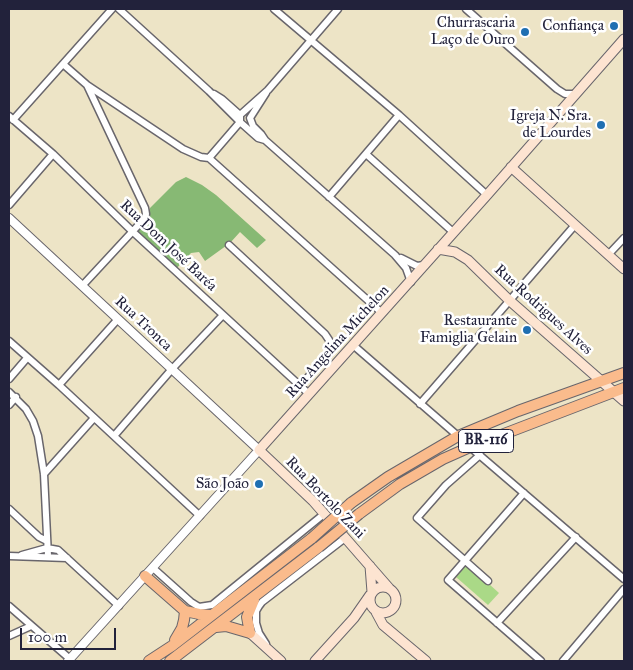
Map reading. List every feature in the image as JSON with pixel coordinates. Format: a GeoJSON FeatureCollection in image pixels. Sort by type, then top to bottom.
{"type":"FeatureCollection","features":[{"type":"Feature","properties":{"kind":"highway","name":"BR-116"},"geometry":{"type":"LineString","coordinates":[[149,661],[172,646],[312,538],[351,503],[388,477],[458,436],[510,414],[624,373]]}},
{"type":"Feature","properties":{"kind":"highway","name":"BR-116"},"geometry":{"type":"LineString","coordinates":[[170,661],[359,514],[416,474],[470,447],[619,390]]}},
{"type":"Feature","properties":{"kind":"highway"},"geometry":{"type":"LineString","coordinates":[[146,576],[185,611],[210,615]]}},
{"type":"Feature","properties":{"kind":"highway"},"geometry":{"type":"LineString","coordinates":[[216,627],[226,626],[250,633],[247,617],[256,595]]}},
{"type":"Feature","properties":{"kind":"highway"},"geometry":{"type":"LineString","coordinates":[[172,646],[182,628],[185,611]]}},
{"type":"Feature","properties":{"kind":"main road","name":"Rua Angelina Michelon"},"geometry":{"type":"LineString","coordinates":[[259,450],[411,282],[624,39]]}},
{"type":"Feature","properties":{"kind":"main road"},"geometry":{"type":"LineString","coordinates":[[511,167],[624,269]]}},
{"type":"Feature","properties":{"kind":"main road","name":"Rua Rodrigues Alves"},"geometry":{"type":"LineString","coordinates":[[438,249],[455,252],[468,260],[509,300],[602,381],[619,390],[624,401]]}},
{"type":"Feature","properties":{"kind":"main road","name":"Rua Bortolo Zani"},"geometry":{"type":"LineString","coordinates":[[259,450],[324,514],[389,588]]}},
{"type":"Feature","properties":{"kind":"main road"},"geometry":{"type":"LineString","coordinates":[[370,566],[370,603],[383,625],[426,661]]}},
{"type":"Feature","properties":{"kind":"main road"},"geometry":{"type":"LineString","coordinates":[[315,661],[354,618],[378,587],[389,588],[396,597],[389,620],[391,631]]}},
{"type":"Feature","properties":{"kind":"main road"},"geometry":{"type":"LineString","coordinates":[[354,618],[375,610],[384,613],[391,611]]}},
{"type":"Feature","properties":{"kind":"main road"},"geometry":{"type":"LineString","coordinates":[[250,633],[281,661]]}},
{"type":"Feature","properties":{"kind":"street"},"geometry":{"type":"LineString","coordinates":[[11,118],[112,9]]}},
{"type":"Feature","properties":{"kind":"street"},"geometry":{"type":"LineString","coordinates":[[119,9],[240,119],[258,138],[265,140]]}},
{"type":"Feature","properties":{"kind":"street"},"geometry":{"type":"LineString","coordinates":[[274,9],[399,115],[488,195]]}},
{"type":"Feature","properties":{"kind":"street"},"geometry":{"type":"LineString","coordinates":[[209,158],[240,119],[268,90],[338,9]]}},
{"type":"Feature","properties":{"kind":"street"},"geometry":{"type":"LineString","coordinates":[[466,9],[557,90],[562,97],[564,107]]}},
{"type":"Feature","properties":{"kind":"street"},"geometry":{"type":"LineString","coordinates":[[63,64],[88,85],[183,149],[200,157],[209,158],[382,313]]}},
{"type":"Feature","properties":{"kind":"street"},"geometry":{"type":"LineString","coordinates":[[82,286],[144,218],[145,208],[88,85]]}},
{"type":"Feature","properties":{"kind":"street"},"geometry":{"type":"LineString","coordinates":[[268,90],[250,118],[253,126],[265,140],[395,255],[406,268],[411,282]]}},
{"type":"Feature","properties":{"kind":"street"},"geometry":{"type":"LineString","coordinates":[[557,90],[565,94],[574,94]]}},
{"type":"Feature","properties":{"kind":"street"},"geometry":{"type":"LineString","coordinates":[[329,197],[399,115]]}},
{"type":"Feature","properties":{"kind":"street","name":"Rua Dom José Baréa"},"geometry":{"type":"LineString","coordinates":[[11,118],[53,154],[132,231],[309,394]]}},
{"type":"Feature","properties":{"kind":"street"},"geometry":{"type":"LineString","coordinates":[[9,205],[53,154]]}},
{"type":"Feature","properties":{"kind":"street"},"geometry":{"type":"LineString","coordinates":[[366,154],[453,232]]}},
{"type":"Feature","properties":{"kind":"street","name":"Rua Tronca"},"geometry":{"type":"LineString","coordinates":[[9,218],[259,450]]}},
{"type":"Feature","properties":{"kind":"street"},"geometry":{"type":"LineString","coordinates":[[420,404],[575,225]]}},
{"type":"Feature","properties":{"kind":"street"},"geometry":{"type":"LineString","coordinates":[[608,255],[624,238]]}},
{"type":"Feature","properties":{"kind":"street"},"geometry":{"type":"LineString","coordinates":[[228,245],[325,334],[329,340],[331,348],[329,354],[300,386]]}},
{"type":"Feature","properties":{"kind":"street"},"geometry":{"type":"LineString","coordinates":[[395,255],[409,263],[424,265]]}},
{"type":"Feature","properties":{"kind":"street"},"geometry":{"type":"LineString","coordinates":[[114,436],[172,369],[223,315]]}},
{"type":"Feature","properties":{"kind":"street"},"geometry":{"type":"LineString","coordinates":[[59,385],[118,319]]}},
{"type":"Feature","properties":{"kind":"street"},"geometry":{"type":"LineString","coordinates":[[9,342],[59,385],[200,516]]}},
{"type":"Feature","properties":{"kind":"street"},"geometry":{"type":"LineString","coordinates":[[353,345],[458,436]]}},
{"type":"Feature","properties":{"kind":"street"},"geometry":{"type":"LineString","coordinates":[[9,379],[27,358]]}},
{"type":"Feature","properties":{"kind":"street"},"geometry":{"type":"LineString","coordinates":[[9,392],[26,409],[33,421],[38,436],[44,474],[48,556]]}},
{"type":"Feature","properties":{"kind":"street"},"geometry":{"type":"LineString","coordinates":[[9,405],[16,398]]}},
{"type":"Feature","properties":{"kind":"street"},"geometry":{"type":"LineString","coordinates":[[44,474],[94,418]]}},
{"type":"Feature","properties":{"kind":"street"},"geometry":{"type":"LineString","coordinates":[[470,447],[624,579]]}},
{"type":"Feature","properties":{"kind":"street","name":"Rua Angelina Michelon"},"geometry":{"type":"LineString","coordinates":[[69,660],[259,450]]}},
{"type":"Feature","properties":{"kind":"street"},"geometry":{"type":"LineString","coordinates":[[480,455],[446,485],[417,518],[488,581]]}},
{"type":"Feature","properties":{"kind":"street"},"geometry":{"type":"LineString","coordinates":[[524,492],[448,580],[541,661]]}},
{"type":"Feature","properties":{"kind":"street"},"geometry":{"type":"LineString","coordinates":[[9,509],[47,544],[68,558],[119,606]]}},
{"type":"Feature","properties":{"kind":"street"},"geometry":{"type":"LineString","coordinates":[[153,568],[191,602],[199,607],[212,605],[324,514]]}},
{"type":"Feature","properties":{"kind":"street"},"geometry":{"type":"LineString","coordinates":[[497,623],[576,537]]}},
{"type":"Feature","properties":{"kind":"street"},"geometry":{"type":"LineString","coordinates":[[272,654],[259,633],[256,623],[256,611],[259,606],[345,538]]}},
{"type":"Feature","properties":{"kind":"street"},"geometry":{"type":"LineString","coordinates":[[22,555],[47,544]]}},
{"type":"Feature","properties":{"kind":"street"},"geometry":{"type":"LineString","coordinates":[[9,556],[68,558]]}},
{"type":"Feature","properties":{"kind":"street"},"geometry":{"type":"LineString","coordinates":[[563,661],[624,589]]}},
{"type":"Feature","properties":{"kind":"street"},"geometry":{"type":"LineString","coordinates":[[9,606],[69,660]]}},
{"type":"Feature","properties":{"kind":"street"},"geometry":{"type":"LineString","coordinates":[[9,636],[31,626]]}},
{"type":"Feature","properties":{"kind":"green space"},"geometry":{"type":"Polygon","coordinates":[[[186,177],[216,195],[266,240],[257,248],[240,232],[230,243],[205,261],[199,252],[191,253],[175,270],[134,231],[148,215],[150,208],[176,182],[186,177]]]}},
{"type":"Feature","properties":{"kind":"green space"},"geometry":{"type":"Polygon","coordinates":[[[467,564],[499,593],[488,605],[456,577],[467,564]]]}},
{"type":"Feature","properties":{"kind":"place","name":"Confiança"},"geometry":{"type":"Point","coordinates":[614,26]}},
{"type":"Feature","properties":{"kind":"place","name":"Churrascaria Laço de Ouro"},"geometry":{"type":"Point","coordinates":[525,32]}},
{"type":"Feature","properties":{"kind":"place","name":"Igreja N. Sra. de Lourdes"},"geometry":{"type":"Point","coordinates":[601,125]}},
{"type":"Feature","properties":{"kind":"place","name":"Restaurante Famiglia Gelain"},"geometry":{"type":"Point","coordinates":[527,330]}},
{"type":"Feature","properties":{"kind":"place","name":"São João"},"geometry":{"type":"Point","coordinates":[259,484]}}]}
